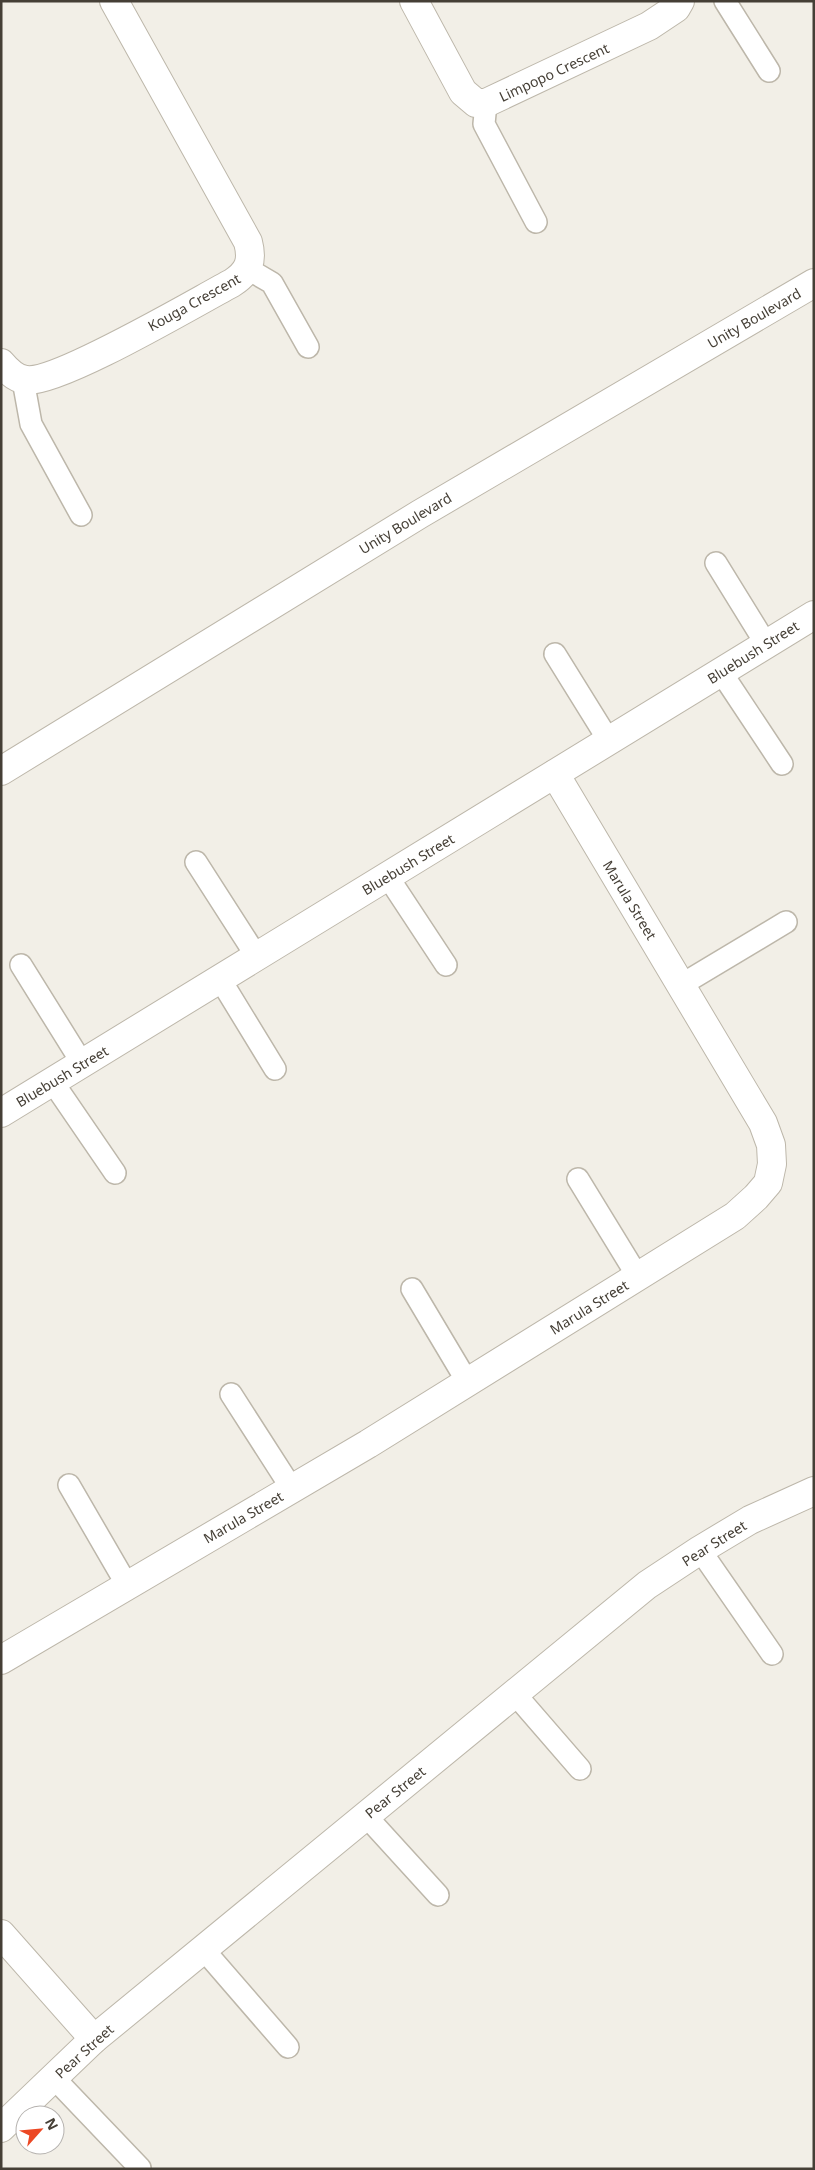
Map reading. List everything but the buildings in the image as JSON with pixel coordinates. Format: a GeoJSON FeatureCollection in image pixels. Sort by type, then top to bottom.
{"type":"FeatureCollection","features":[{"type":"Feature","properties":{"kind":"street","name":"Kouga Crescent"},"geometry":{"type":"LineString","coordinates":[[23,380],[35,380],[74,366],[232,283],[241,278],[248,269],[251,260],[248,242],[114,1]]}},
{"type":"Feature","properties":{"kind":"street","name":"Limpopo Crescent"},"geometry":{"type":"LineString","coordinates":[[414,1],[463,92],[476,103],[486,103],[649,26],[676,8],[680,1]]}},
{"type":"Feature","properties":{"kind":"street","name":"Unity Boulevard"},"geometry":{"type":"LineString","coordinates":[[1,771],[420,514],[814,283]]}},
{"type":"Feature","properties":{"kind":"street"},"geometry":{"type":"LineString","coordinates":[[1,363],[13,375],[23,380]]}},
{"type":"Feature","properties":{"kind":"street","name":"Bluebush Street"},"geometry":{"type":"LineString","coordinates":[[1,1113],[814,615]]}},
{"type":"Feature","properties":{"kind":"street","name":"Marula Street"},"geometry":{"type":"LineString","coordinates":[[1,1660],[468,1383],[735,1216],[756,1197],[768,1182],[772,1164],[771,1145],[763,1123],[555,774]]}},
{"type":"Feature","properties":{"kind":"street","name":"Pear Street"},"geometry":{"type":"LineString","coordinates":[[1,2128],[94,2039],[647,1585],[750,1520],[813,1493]]}},
{"type":"Feature","properties":{"kind":"street"},"geometry":{"type":"LineString","coordinates":[[1,1934],[94,2039]]}},
{"type":"Feature","properties":{"kind":"lane"},"geometry":{"type":"LineString","coordinates":[[725,1],[769,72]]}},
{"type":"Feature","properties":{"kind":"lane"},"geometry":{"type":"LineString","coordinates":[[486,103],[484,124],[536,222]]}},
{"type":"Feature","properties":{"kind":"lane"},"geometry":{"type":"LineString","coordinates":[[248,269],[272,283],[308,347]]}},
{"type":"Feature","properties":{"kind":"lane"},"geometry":{"type":"LineString","coordinates":[[23,380],[31,424],[81,515]]}},
{"type":"Feature","properties":{"kind":"lane"},"geometry":{"type":"LineString","coordinates":[[716,563],[766,644]]}},
{"type":"Feature","properties":{"kind":"lane"},"geometry":{"type":"LineString","coordinates":[[555,654],[609,741]]}},
{"type":"Feature","properties":{"kind":"lane"},"geometry":{"type":"LineString","coordinates":[[721,672],[782,764]]}},
{"type":"Feature","properties":{"kind":"lane"},"geometry":{"type":"LineString","coordinates":[[196,862],[257,957]]}},
{"type":"Feature","properties":{"kind":"lane"},"geometry":{"type":"LineString","coordinates":[[388,877],[446,965]]}},
{"type":"Feature","properties":{"kind":"lane"},"geometry":{"type":"LineString","coordinates":[[681,985],[786,922]]}},
{"type":"Feature","properties":{"kind":"lane"},"geometry":{"type":"LineString","coordinates":[[21,965],[82,1063]]}},
{"type":"Feature","properties":{"kind":"lane"},"geometry":{"type":"LineString","coordinates":[[220,979],[275,1069]]}},
{"type":"Feature","properties":{"kind":"lane"},"geometry":{"type":"LineString","coordinates":[[52,1081],[115,1173]]}},
{"type":"Feature","properties":{"kind":"lane"},"geometry":{"type":"LineString","coordinates":[[578,1179],[638,1277]]}},
{"type":"Feature","properties":{"kind":"lane"},"geometry":{"type":"LineString","coordinates":[[412,1288],[468,1383]]}},
{"type":"Feature","properties":{"kind":"lane"},"geometry":{"type":"LineString","coordinates":[[231,1394],[292,1489]]}},
{"type":"Feature","properties":{"kind":"lane"},"geometry":{"type":"LineString","coordinates":[[69,1485],[127,1586]]}},
{"type":"Feature","properties":{"kind":"lane"},"geometry":{"type":"LineString","coordinates":[[700,1550],[772,1654]]}},
{"type":"Feature","properties":{"kind":"lane"},"geometry":{"type":"LineString","coordinates":[[515,1694],[580,1769]]}},
{"type":"Feature","properties":{"kind":"lane"},"geometry":{"type":"LineString","coordinates":[[366,1816],[438,1895]]}},
{"type":"Feature","properties":{"kind":"lane"},"geometry":{"type":"LineString","coordinates":[[204,1950],[288,2047]]}},
{"type":"Feature","properties":{"kind":"lane"},"geometry":{"type":"LineString","coordinates":[[54,2078],[140,2168]]}}]}
